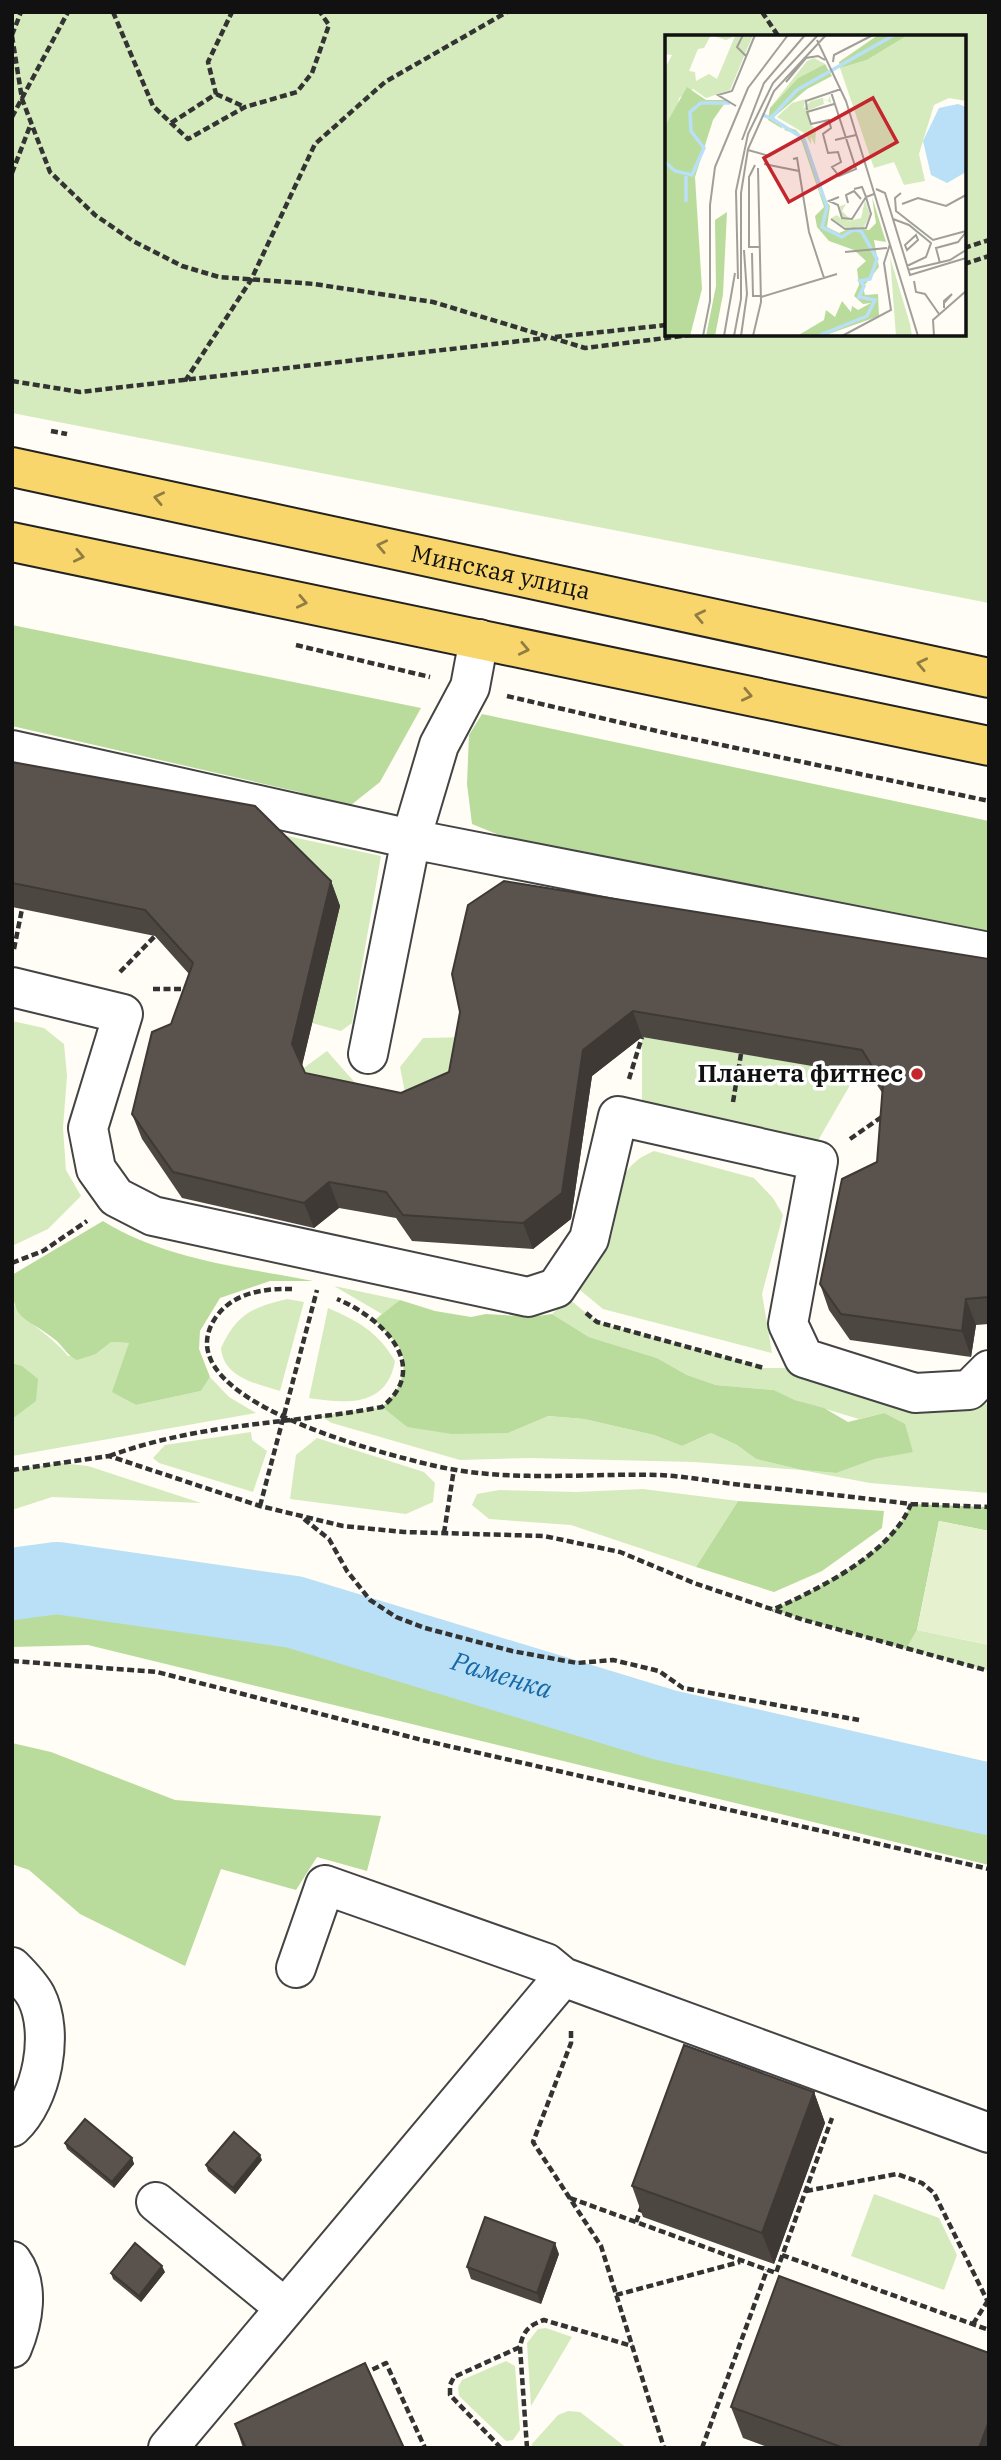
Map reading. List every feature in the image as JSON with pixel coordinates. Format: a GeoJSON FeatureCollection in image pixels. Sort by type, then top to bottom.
{"type":"FeatureCollection","features":[{"type":"Feature","properties":{"kind":"main road","name":"Минская улица"},"geometry":{"type":"LineString","coordinates":[[12,467],[989,678]]}},
{"type":"Feature","properties":{"kind":"main road"},"geometry":{"type":"LineString","coordinates":[[12,542],[989,746]]}},
{"type":"Feature","properties":{"kind":"lane"},"geometry":{"type":"LineString","coordinates":[[368,1054],[411,839],[439,745],[470,687],[479,639]]}},
{"type":"Feature","properties":{"kind":"lane"},"geometry":{"type":"LineString","coordinates":[[12,750],[411,839],[989,952]]}},
{"type":"Feature","properties":{"kind":"lane"},"geometry":{"type":"LineString","coordinates":[[12,987],[123,1014],[89,1128],[96,1169],[116,1198],[153,1216],[528,1297],[556,1288],[589,1239],[618,1116],[818,1161],[788,1324],[804,1358],[915,1393],[969,1390],[989,1370]]}},
{"type":"Feature","properties":{"kind":"lane"},"geometry":{"type":"LineString","coordinates":[[296,1968],[325,1885],[546,1964],[563,1977],[989,2133]]}},
{"type":"Feature","properties":{"kind":"lane"},"geometry":{"type":"LineString","coordinates":[[12,1967],[37,1999],[43,2029],[41,2078],[36,2096],[12,2127]]}},
{"type":"Feature","properties":{"kind":"lane"},"geometry":{"type":"LineString","coordinates":[[168,2448],[563,1977]]}},
{"type":"Feature","properties":{"kind":"lane"},"geometry":{"type":"LineString","coordinates":[[156,2202],[285,2308]]}},
{"type":"Feature","properties":{"kind":"lane"},"geometry":{"type":"LineString","coordinates":[[12,2261],[18,2269],[23,2297],[21,2322],[12,2348]]}},
{"type":"Feature","properties":{"kind":"path"},"geometry":{"type":"LineString","coordinates":[[21,12],[12,35],[22,99],[50,172],[105,221],[133,241],[182,267],[219,277],[314,284],[433,302],[585,348],[682,336]]}},
{"type":"Feature","properties":{"kind":"path"},"geometry":{"type":"LineString","coordinates":[[12,117],[68,12]]}},
{"type":"Feature","properties":{"kind":"path"},"geometry":{"type":"LineString","coordinates":[[113,12],[153,106],[187,139],[245,107],[297,92],[312,73],[329,25],[320,12]]}},
{"type":"Feature","properties":{"kind":"path"},"geometry":{"type":"LineString","coordinates":[[216,94],[208,62],[232,12]]}},
{"type":"Feature","properties":{"kind":"path"},"geometry":{"type":"LineString","coordinates":[[185,380],[251,280],[315,144],[385,82],[507,12]]}},
{"type":"Feature","properties":{"kind":"path"},"geometry":{"type":"LineString","coordinates":[[762,12],[778,35]]}},
{"type":"Feature","properties":{"kind":"path"},"geometry":{"type":"LineString","coordinates":[[171,123],[216,94]]}},
{"type":"Feature","properties":{"kind":"path"},"geometry":{"type":"LineString","coordinates":[[216,94],[245,107]]}},
{"type":"Feature","properties":{"kind":"path"},"geometry":{"type":"LineString","coordinates":[[12,173],[30,125]]}},
{"type":"Feature","properties":{"kind":"path"},"geometry":{"type":"LineString","coordinates":[[966,247],[989,240]]}},
{"type":"Feature","properties":{"kind":"path"},"geometry":{"type":"LineString","coordinates":[[966,263],[989,256]]}},
{"type":"Feature","properties":{"kind":"path"},"geometry":{"type":"LineString","coordinates":[[12,381],[80,393],[665,325]]}},
{"type":"Feature","properties":{"kind":"path"},"geometry":{"type":"LineString","coordinates":[[12,960],[22,909]]}},
{"type":"Feature","properties":{"kind":"path"},"geometry":{"type":"LineString","coordinates":[[728,1141],[740,1054]]}},
{"type":"Feature","properties":{"kind":"path"},"geometry":{"type":"LineString","coordinates":[[818,1161],[893,1110]]}},
{"type":"Feature","properties":{"kind":"path"},"geometry":{"type":"LineString","coordinates":[[12,1263],[43,1251],[116,1198]]}},
{"type":"Feature","properties":{"kind":"path"},"geometry":{"type":"LineString","coordinates":[[556,1288],[597,1322],[764,1368],[791,1368],[804,1358]]}},
{"type":"Feature","properties":{"kind":"path"},"geometry":{"type":"LineString","coordinates":[[12,1470],[109,1456],[153,1440],[201,1430],[283,1419],[382,1407],[397,1395],[402,1375],[401,1351],[378,1322],[351,1305],[317,1290],[281,1289],[246,1294],[223,1308],[209,1328],[205,1344],[214,1370],[249,1399],[283,1419],[454,1469],[543,1478],[659,1475],[911,1504],[989,1507]]}},
{"type":"Feature","properties":{"kind":"path"},"geometry":{"type":"LineString","coordinates":[[260,1506],[317,1290]]}},
{"type":"Feature","properties":{"kind":"path"},"geometry":{"type":"LineString","coordinates":[[109,1456],[260,1506],[343,1526],[544,1536],[620,1552],[694,1583],[772,1610],[989,1671]]}},
{"type":"Feature","properties":{"kind":"path"},"geometry":{"type":"LineString","coordinates":[[444,1533],[454,1469]]}},
{"type":"Feature","properties":{"kind":"path"},"geometry":{"type":"LineString","coordinates":[[772,1610],[810,1593],[885,1542],[905,1518],[911,1504]]}},
{"type":"Feature","properties":{"kind":"path"},"geometry":{"type":"LineString","coordinates":[[301,1516],[329,1539],[347,1571],[370,1600],[397,1617],[425,1628],[512,1651],[577,1663],[612,1661],[659,1671],[682,1688],[859,1720]]}},
{"type":"Feature","properties":{"kind":"path"},"geometry":{"type":"LineString","coordinates":[[12,1661],[157,1672],[422,1740],[989,1869]]}},
{"type":"Feature","properties":{"kind":"path"},"geometry":{"type":"LineString","coordinates":[[571,2043],[533,2142],[601,2246],[664,2448]]}},
{"type":"Feature","properties":{"kind":"path"},"geometry":{"type":"LineString","coordinates":[[570,2198],[775,2273],[835,2108]]}},
{"type":"Feature","properties":{"kind":"path"},"geometry":{"type":"LineString","coordinates":[[805,2191],[897,2174],[922,2183],[934,2193],[988,2299],[973,2324]]}},
{"type":"Feature","properties":{"kind":"path"},"geometry":{"type":"LineString","coordinates":[[636,2222],[645,2197]]}},
{"type":"Feature","properties":{"kind":"path"},"geometry":{"type":"LineString","coordinates":[[782,2255],[989,2330]]}},
{"type":"Feature","properties":{"kind":"path"},"geometry":{"type":"LineString","coordinates":[[616,2295],[742,2261]]}},
{"type":"Feature","properties":{"kind":"path"},"geometry":{"type":"LineString","coordinates":[[702,2448],[767,2270]]}},
{"type":"Feature","properties":{"kind":"path"},"geometry":{"type":"LineString","coordinates":[[527,2448],[520,2347],[522,2336],[530,2325],[544,2320],[632,2346]]}},
{"type":"Feature","properties":{"kind":"path"},"geometry":{"type":"LineString","coordinates":[[501,2448],[450,2395],[450,2385],[454,2377],[520,2347]]}},
{"type":"Feature","properties":{"kind":"path"},"geometry":{"type":"LineString","coordinates":[[362,2375],[386,2363],[425,2448]]}},
{"type":"Feature","properties":{"kind":"green space"},"geometry":{"type":"Polygon","coordinates":[[[12,12],[989,12],[989,603],[12,413],[12,12]]]}},
{"type":"Feature","properties":{"kind":"green space"},"geometry":{"type":"Polygon","coordinates":[[[12,625],[421,708],[380,782],[346,809],[299,792],[12,726],[12,625]]]}},
{"type":"Feature","properties":{"kind":"green space"},"geometry":{"type":"Polygon","coordinates":[[[482,714],[989,821],[989,931],[511,840],[472,824],[467,784],[469,735],[482,714]]]}},
{"type":"Feature","properties":{"kind":"green space"},"geometry":{"type":"Polygon","coordinates":[[[264,831],[381,856],[352,1023],[341,1031],[312,1023],[340,906],[264,831]]]}},
{"type":"Feature","properties":{"kind":"green space"},"geometry":{"type":"Polygon","coordinates":[[[12,1021],[44,1028],[64,1044],[67,1076],[63,1128],[66,1170],[81,1196],[48,1229],[12,1246],[12,1021]]]}},
{"type":"Feature","properties":{"kind":"green space"},"geometry":{"type":"Polygon","coordinates":[[[470,1037],[458,1097],[410,1119],[400,1067],[423,1038],[470,1037]]]}},
{"type":"Feature","properties":{"kind":"green space"},"geometry":{"type":"Polygon","coordinates":[[[642,1037],[857,1073],[816,1144],[642,1103],[642,1037]]]}},
{"type":"Feature","properties":{"kind":"green space"},"geometry":{"type":"Polygon","coordinates":[[[327,1051],[358,1086],[315,1099],[301,1070],[327,1051]]]}},
{"type":"Feature","properties":{"kind":"green space"},"geometry":{"type":"Polygon","coordinates":[[[654,1151],[754,1178],[773,1198],[783,1215],[762,1294],[772,1353],[603,1309],[575,1286],[597,1264],[607,1249],[622,1180],[639,1159],[654,1151]]]}},
{"type":"Feature","properties":{"kind":"green space"},"geometry":{"type":"Polygon","coordinates":[[[103,1221],[152,1245],[178,1253],[313,1281],[270,1281],[220,1298],[200,1331],[199,1349],[210,1377],[201,1391],[136,1405],[112,1392],[129,1343],[111,1342],[96,1354],[77,1360],[21,1315],[12,1290],[12,1275],[103,1221]]]}},
{"type":"Feature","properties":{"kind":"green space"},"geometry":{"type":"Polygon","coordinates":[[[334,1286],[400,1300],[378,1322],[375,1320],[382,1314],[334,1286]]]}},
{"type":"Feature","properties":{"kind":"green space"},"geometry":{"type":"Polygon","coordinates":[[[287,1299],[304,1302],[280,1391],[251,1382],[234,1373],[223,1358],[221,1348],[233,1327],[246,1314],[287,1299]]]}},
{"type":"Feature","properties":{"kind":"green space"},"geometry":{"type":"Polygon","coordinates":[[[569,1299],[597,1322],[764,1368],[791,1368],[969,1390],[989,1406],[989,1493],[870,1483],[801,1470],[694,1462],[529,1458],[460,1460],[332,1423],[320,1416],[382,1407],[407,1427],[508,1433],[547,1416],[584,1419],[654,1435],[682,1446],[711,1433],[737,1445],[756,1459],[802,1470],[835,1473],[875,1459],[913,1451],[884,1413],[859,1419],[795,1400],[774,1390],[716,1385],[687,1375],[657,1358],[589,1337],[552,1314],[569,1299]]]}},
{"type":"Feature","properties":{"kind":"green space"},"geometry":{"type":"Polygon","coordinates":[[[400,1300],[435,1311],[471,1317],[486,1314],[531,1317],[552,1314],[589,1337],[657,1358],[687,1375],[716,1385],[774,1390],[795,1400],[824,1408],[848,1422],[884,1413],[905,1424],[913,1452],[875,1459],[836,1473],[802,1470],[756,1459],[737,1445],[711,1433],[682,1446],[654,1435],[584,1419],[548,1416],[508,1433],[452,1434],[407,1427],[382,1407],[400,1382],[404,1367],[401,1351],[375,1320],[400,1300]]]}},
{"type":"Feature","properties":{"kind":"green space"},"geometry":{"type":"Polygon","coordinates":[[[12,1302],[68,1356],[96,1354],[111,1342],[129,1343],[121,1396],[136,1405],[201,1391],[210,1377],[229,1397],[256,1413],[12,1456],[12,1419],[22,1366],[12,1363],[12,1302]]]}},
{"type":"Feature","properties":{"kind":"green space"},"geometry":{"type":"Polygon","coordinates":[[[328,1308],[366,1328],[382,1342],[395,1361],[391,1376],[384,1387],[374,1395],[351,1401],[309,1398],[328,1308]]]}},
{"type":"Feature","properties":{"kind":"green space"},"geometry":{"type":"Polygon","coordinates":[[[12,1363],[22,1366],[38,1379],[36,1401],[12,1419],[12,1363]]]}},
{"type":"Feature","properties":{"kind":"green space"},"geometry":{"type":"Polygon","coordinates":[[[251,1432],[252,1440],[267,1451],[253,1492],[159,1463],[153,1458],[165,1445],[251,1432]]]}},
{"type":"Feature","properties":{"kind":"green space"},"geometry":{"type":"Polygon","coordinates":[[[317,1438],[424,1472],[435,1483],[433,1502],[406,1514],[290,1499],[296,1455],[317,1438]]]}},
{"type":"Feature","properties":{"kind":"green space"},"geometry":{"type":"Polygon","coordinates":[[[61,1463],[88,1466],[201,1503],[52,1497],[12,1510],[12,1470],[61,1463]]]}},
{"type":"Feature","properties":{"kind":"green space"},"geometry":{"type":"Polygon","coordinates":[[[643,1489],[738,1501],[696,1567],[571,1525],[489,1519],[472,1505],[477,1494],[499,1490],[576,1492],[643,1489]]]}},
{"type":"Feature","properties":{"kind":"green space"},"geometry":{"type":"Polygon","coordinates":[[[738,1501],[884,1511],[882,1528],[822,1571],[774,1592],[696,1567],[738,1501]]]}},
{"type":"Feature","properties":{"kind":"green space"},"geometry":{"type":"Polygon","coordinates":[[[911,1504],[989,1507],[989,1531],[939,1521],[917,1630],[906,1649],[772,1610],[831,1580],[871,1553],[888,1538],[911,1504]]]}},
{"type":"Feature","properties":{"kind":"green space"},"geometry":{"type":"Polygon","coordinates":[[[939,1521],[989,1531],[989,1645],[917,1630],[939,1521]]]}},
{"type":"Feature","properties":{"kind":"green space"},"geometry":{"type":"Polygon","coordinates":[[[57,1578],[294,1612],[665,1725],[989,1799],[989,1865],[88,1645],[12,1647],[12,1584],[57,1578]]]}},
{"type":"Feature","properties":{"kind":"green space"},"geometry":{"type":"Polygon","coordinates":[[[917,1630],[989,1645],[989,1671],[906,1649],[917,1630]]]}},
{"type":"Feature","properties":{"kind":"green space"},"geometry":{"type":"Polygon","coordinates":[[[12,1743],[51,1752],[175,1800],[381,1816],[367,1871],[317,1857],[296,1890],[221,1869],[185,1966],[80,1914],[29,1870],[12,1864],[12,1743]]]}},
{"type":"Feature","properties":{"kind":"green space"},"geometry":{"type":"Polygon","coordinates":[[[874,2194],[939,2218],[957,2255],[944,2290],[851,2256],[874,2194]]]}},
{"type":"Feature","properties":{"kind":"green space"},"geometry":{"type":"Polygon","coordinates":[[[546,2328],[572,2337],[531,2406],[527,2343],[538,2329],[546,2328]]]}},
{"type":"Feature","properties":{"kind":"green space"},"geometry":{"type":"Polygon","coordinates":[[[506,2361],[515,2366],[520,2430],[513,2440],[506,2441],[459,2396],[458,2387],[462,2380],[506,2361]]]}},
{"type":"Feature","properties":{"kind":"green space"},"geometry":{"type":"Polygon","coordinates":[[[568,2411],[580,2412],[627,2448],[532,2448],[532,2444],[558,2415],[568,2411]]]}},
{"type":"Feature","properties":{"kind":"building"},"geometry":{"type":"Polygon","coordinates":[[[12,762],[255,806],[331,881],[292,1044],[305,1073],[401,1093],[449,1072],[460,1012],[452,974],[468,905],[504,881],[989,959],[989,1297],[966,1299],[962,1331],[841,1314],[820,1284],[842,1179],[877,1162],[883,1084],[862,1050],[633,1011],[583,1050],[562,1193],[523,1223],[403,1215],[386,1192],[329,1182],[304,1203],[173,1172],[132,1114],[152,1032],[171,1024],[193,963],[145,910],[12,883],[12,762]]]}},
{"type":"Feature","properties":{"kind":"building"},"geometry":{"type":"Polygon","coordinates":[[[684,2045],[814,2092],[762,2233],[632,2186],[684,2045]]]}},
{"type":"Feature","properties":{"kind":"building"},"geometry":{"type":"Polygon","coordinates":[[[85,2119],[132,2158],[112,2182],[65,2143],[85,2119]]]}},
{"type":"Feature","properties":{"kind":"building"},"geometry":{"type":"Polygon","coordinates":[[[234,2132],[260,2155],[233,2188],[206,2165],[234,2132]]]}},
{"type":"Feature","properties":{"kind":"building"},"geometry":{"type":"Polygon","coordinates":[[[485,2217],[555,2243],[537,2293],[467,2267],[485,2217]]]}},
{"type":"Feature","properties":{"kind":"building"},"geometry":{"type":"Polygon","coordinates":[[[135,2243],[162,2266],[139,2296],[111,2273],[135,2243]]]}},
{"type":"Feature","properties":{"kind":"building"},"geometry":{"type":"Polygon","coordinates":[[[779,2276],[989,2353],[989,2421],[979,2448],[844,2448],[731,2407],[779,2276]]]}},
{"type":"Feature","properties":{"kind":"building"},"geometry":{"type":"Polygon","coordinates":[[[365,2363],[404,2448],[246,2448],[235,2424],[365,2363]]]}},
{"type":"Feature","properties":{"kind":"waterway","name":"Раменка"},"geometry":{"type":"LineString","coordinates":[[12,1584],[57,1578],[294,1612],[665,1725],[989,1799]]}},
{"type":"Feature","properties":{"kind":"place","name":"Планета фитнес"},"geometry":{"type":"Point","coordinates":[917,1074]}}]}
